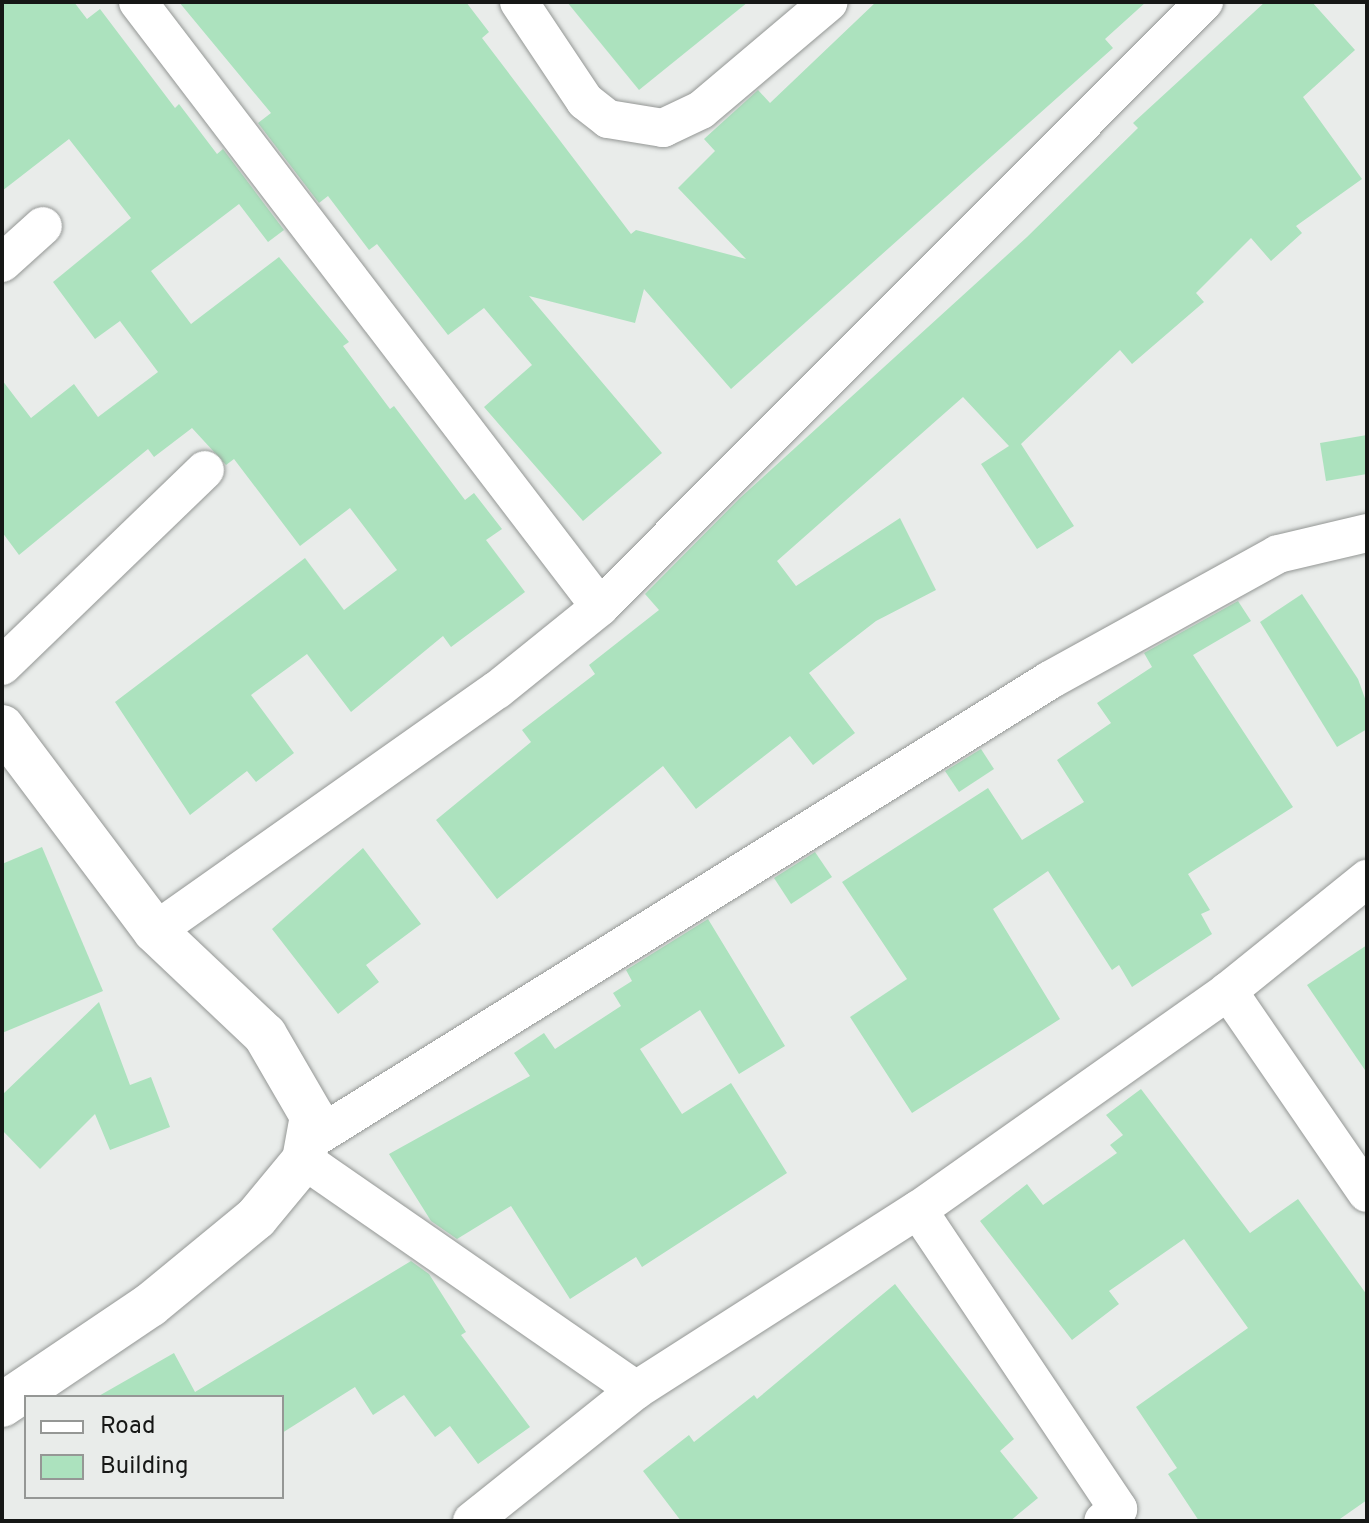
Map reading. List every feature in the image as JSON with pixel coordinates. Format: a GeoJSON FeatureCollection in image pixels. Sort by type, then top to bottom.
{"type":"FeatureCollection","features":[{"type":"Feature","properties":{"kind":"street"},"geometry":{"type":"LineString","coordinates":[[138,2],[600,607]]}},
{"type":"Feature","properties":{"kind":"street"},"geometry":{"type":"LineString","coordinates":[[519,2],[585,101],[608,119],[663,128],[701,110],[829,2]]}},
{"type":"Feature","properties":{"kind":"street"},"geometry":{"type":"LineString","coordinates":[[155,931],[497,690],[600,607],[1204,2]]}},
{"type":"Feature","properties":{"kind":"street"},"geometry":{"type":"LineString","coordinates":[[2,263],[43,226]]}},
{"type":"Feature","properties":{"kind":"street"},"geometry":{"type":"LineString","coordinates":[[2,666],[205,470]]}},
{"type":"Feature","properties":{"kind":"street"},"geometry":{"type":"LineString","coordinates":[[2,1405],[150,1305],[244,1228],[307,1150],[1050,680],[1278,554],[1367,533]]}},
{"type":"Feature","properties":{"kind":"street"},"geometry":{"type":"LineString","coordinates":[[2,727],[155,931],[265,1035],[312,1116],[307,1150]]}},
{"type":"Feature","properties":{"kind":"street"},"geometry":{"type":"LineString","coordinates":[[472,1521],[636,1390],[918,1210],[1228,991],[1367,879]]}},
{"type":"Feature","properties":{"kind":"street"},"geometry":{"type":"LineString","coordinates":[[1228,991],[1367,1193]]}},
{"type":"Feature","properties":{"kind":"street"},"geometry":{"type":"LineString","coordinates":[[307,1150],[636,1390]]}},
{"type":"Feature","properties":{"kind":"street"},"geometry":{"type":"LineString","coordinates":[[918,1210],[1116,1517]]}},
{"type":"Feature","properties":{"kind":"building"},"geometry":{"type":"Polygon","coordinates":[[[2,2],[74,2],[87,19],[100,9],[175,108],[179,104],[217,154],[223,149],[284,230],[268,242],[239,204],[151,271],[191,324],[279,257],[349,342],[343,346],[390,409],[394,406],[465,500],[474,493],[502,529],[486,540],[525,592],[451,647],[443,636],[351,712],[307,654],[251,695],[294,753],[256,782],[247,771],[190,815],[115,702],[305,558],[344,610],[397,570],[350,508],[300,546],[234,459],[226,465],[192,428],[154,457],[148,449],[19,555],[2,532],[2,380],[31,418],[74,384],[98,417],[158,372],[120,321],[95,339],[53,282],[131,218],[69,139],[2,191],[2,2]]]}},
{"type":"Feature","properties":{"kind":"building"},"geometry":{"type":"Polygon","coordinates":[[[179,2],[466,2],[489,32],[482,38],[631,234],[636,230],[746,259],[678,188],[715,151],[704,139],[758,90],[770,103],[876,2],[1146,2],[1105,39],[1113,48],[731,389],[644,289],[635,323],[529,296],[662,453],[583,521],[484,407],[532,365],[484,308],[448,335],[377,244],[369,250],[328,196],[319,203],[258,123],[271,113],[179,2]]]}},
{"type":"Feature","properties":{"kind":"building"},"geometry":{"type":"Polygon","coordinates":[[[567,2],[748,2],[639,90],[567,2]]]}},
{"type":"Feature","properties":{"kind":"building"},"geometry":{"type":"Polygon","coordinates":[[[1265,2],[1312,2],[1355,50],[1303,97],[1362,179],[1296,226],[1302,233],[1271,261],[1251,238],[1196,293],[1204,302],[1132,364],[1120,350],[1021,444],[1074,526],[1037,549],[981,464],[1009,446],[963,397],[777,561],[796,586],[900,518],[936,590],[876,621],[809,673],[855,733],[813,765],[790,736],[696,809],[663,766],[497,899],[436,820],[531,742],[522,730],[595,674],[589,665],[659,610],[645,594],[740,498],[1027,237],[1138,128],[1133,123],[1265,2]]]}},
{"type":"Feature","properties":{"kind":"building"},"geometry":{"type":"Polygon","coordinates":[[[1367,435],[1367,474],[1326,481],[1320,443],[1367,435]]]}},
{"type":"Feature","properties":{"kind":"building"},"geometry":{"type":"Polygon","coordinates":[[[1302,594],[1358,679],[1367,704],[1367,729],[1337,747],[1260,622],[1302,594]]]}},
{"type":"Feature","properties":{"kind":"building"},"geometry":{"type":"Polygon","coordinates":[[[1238,601],[1251,621],[1193,655],[1293,807],[1188,874],[1210,910],[1201,914],[1212,934],[1132,987],[1119,965],[1112,970],[1048,871],[993,909],[1060,1019],[912,1113],[850,1017],[907,979],[842,882],[988,788],[1022,840],[1084,802],[1057,760],[1111,723],[1097,703],[1152,667],[1144,653],[1238,601]]]}},
{"type":"Feature","properties":{"kind":"building"},"geometry":{"type":"Polygon","coordinates":[[[981,749],[994,769],[959,792],[945,771],[981,749]]]}},
{"type":"Feature","properties":{"kind":"building"},"geometry":{"type":"Polygon","coordinates":[[[42,847],[103,991],[2,1033],[2,864],[42,847]]]}},
{"type":"Feature","properties":{"kind":"building"},"geometry":{"type":"Polygon","coordinates":[[[363,848],[421,924],[366,965],[379,982],[338,1014],[272,929],[363,848]]]}},
{"type":"Feature","properties":{"kind":"building"},"geometry":{"type":"Polygon","coordinates":[[[815,852],[832,877],[791,904],[774,878],[815,852]]]}},
{"type":"Feature","properties":{"kind":"building"},"geometry":{"type":"Polygon","coordinates":[[[708,919],[785,1046],[739,1074],[700,1010],[640,1049],[682,1114],[731,1083],[787,1173],[642,1267],[636,1257],[570,1299],[511,1206],[457,1239],[431,1221],[389,1154],[530,1076],[514,1053],[544,1033],[555,1049],[621,1006],[613,993],[632,981],[626,970],[708,919]]]}},
{"type":"Feature","properties":{"kind":"building"},"geometry":{"type":"Polygon","coordinates":[[[1367,945],[1367,1073],[1307,985],[1367,945]]]}},
{"type":"Feature","properties":{"kind":"building"},"geometry":{"type":"Polygon","coordinates":[[[99,1002],[130,1085],[151,1077],[170,1127],[110,1150],[95,1114],[40,1169],[2,1130],[2,1095],[99,1002]]]}},
{"type":"Feature","properties":{"kind":"building"},"geometry":{"type":"Polygon","coordinates":[[[1141,1089],[1250,1233],[1298,1199],[1367,1295],[1367,1500],[1337,1521],[1199,1521],[1168,1474],[1177,1468],[1136,1407],[1248,1328],[1184,1239],[1109,1291],[1119,1304],[1072,1340],[980,1221],[1027,1184],[1043,1205],[1117,1153],[1110,1145],[1123,1135],[1106,1115],[1141,1089]]]}},
{"type":"Feature","properties":{"kind":"building"},"geometry":{"type":"Polygon","coordinates":[[[411,1261],[429,1274],[466,1332],[461,1335],[530,1427],[478,1464],[450,1426],[435,1437],[404,1395],[373,1415],[355,1387],[284,1432],[284,1395],[100,1395],[174,1353],[195,1392],[411,1261]]]}},
{"type":"Feature","properties":{"kind":"building"},"geometry":{"type":"Polygon","coordinates":[[[895,1284],[1014,1439],[1000,1451],[1038,1498],[1010,1521],[681,1521],[643,1471],[689,1435],[694,1442],[754,1395],[757,1399],[895,1284]]]}}]}
